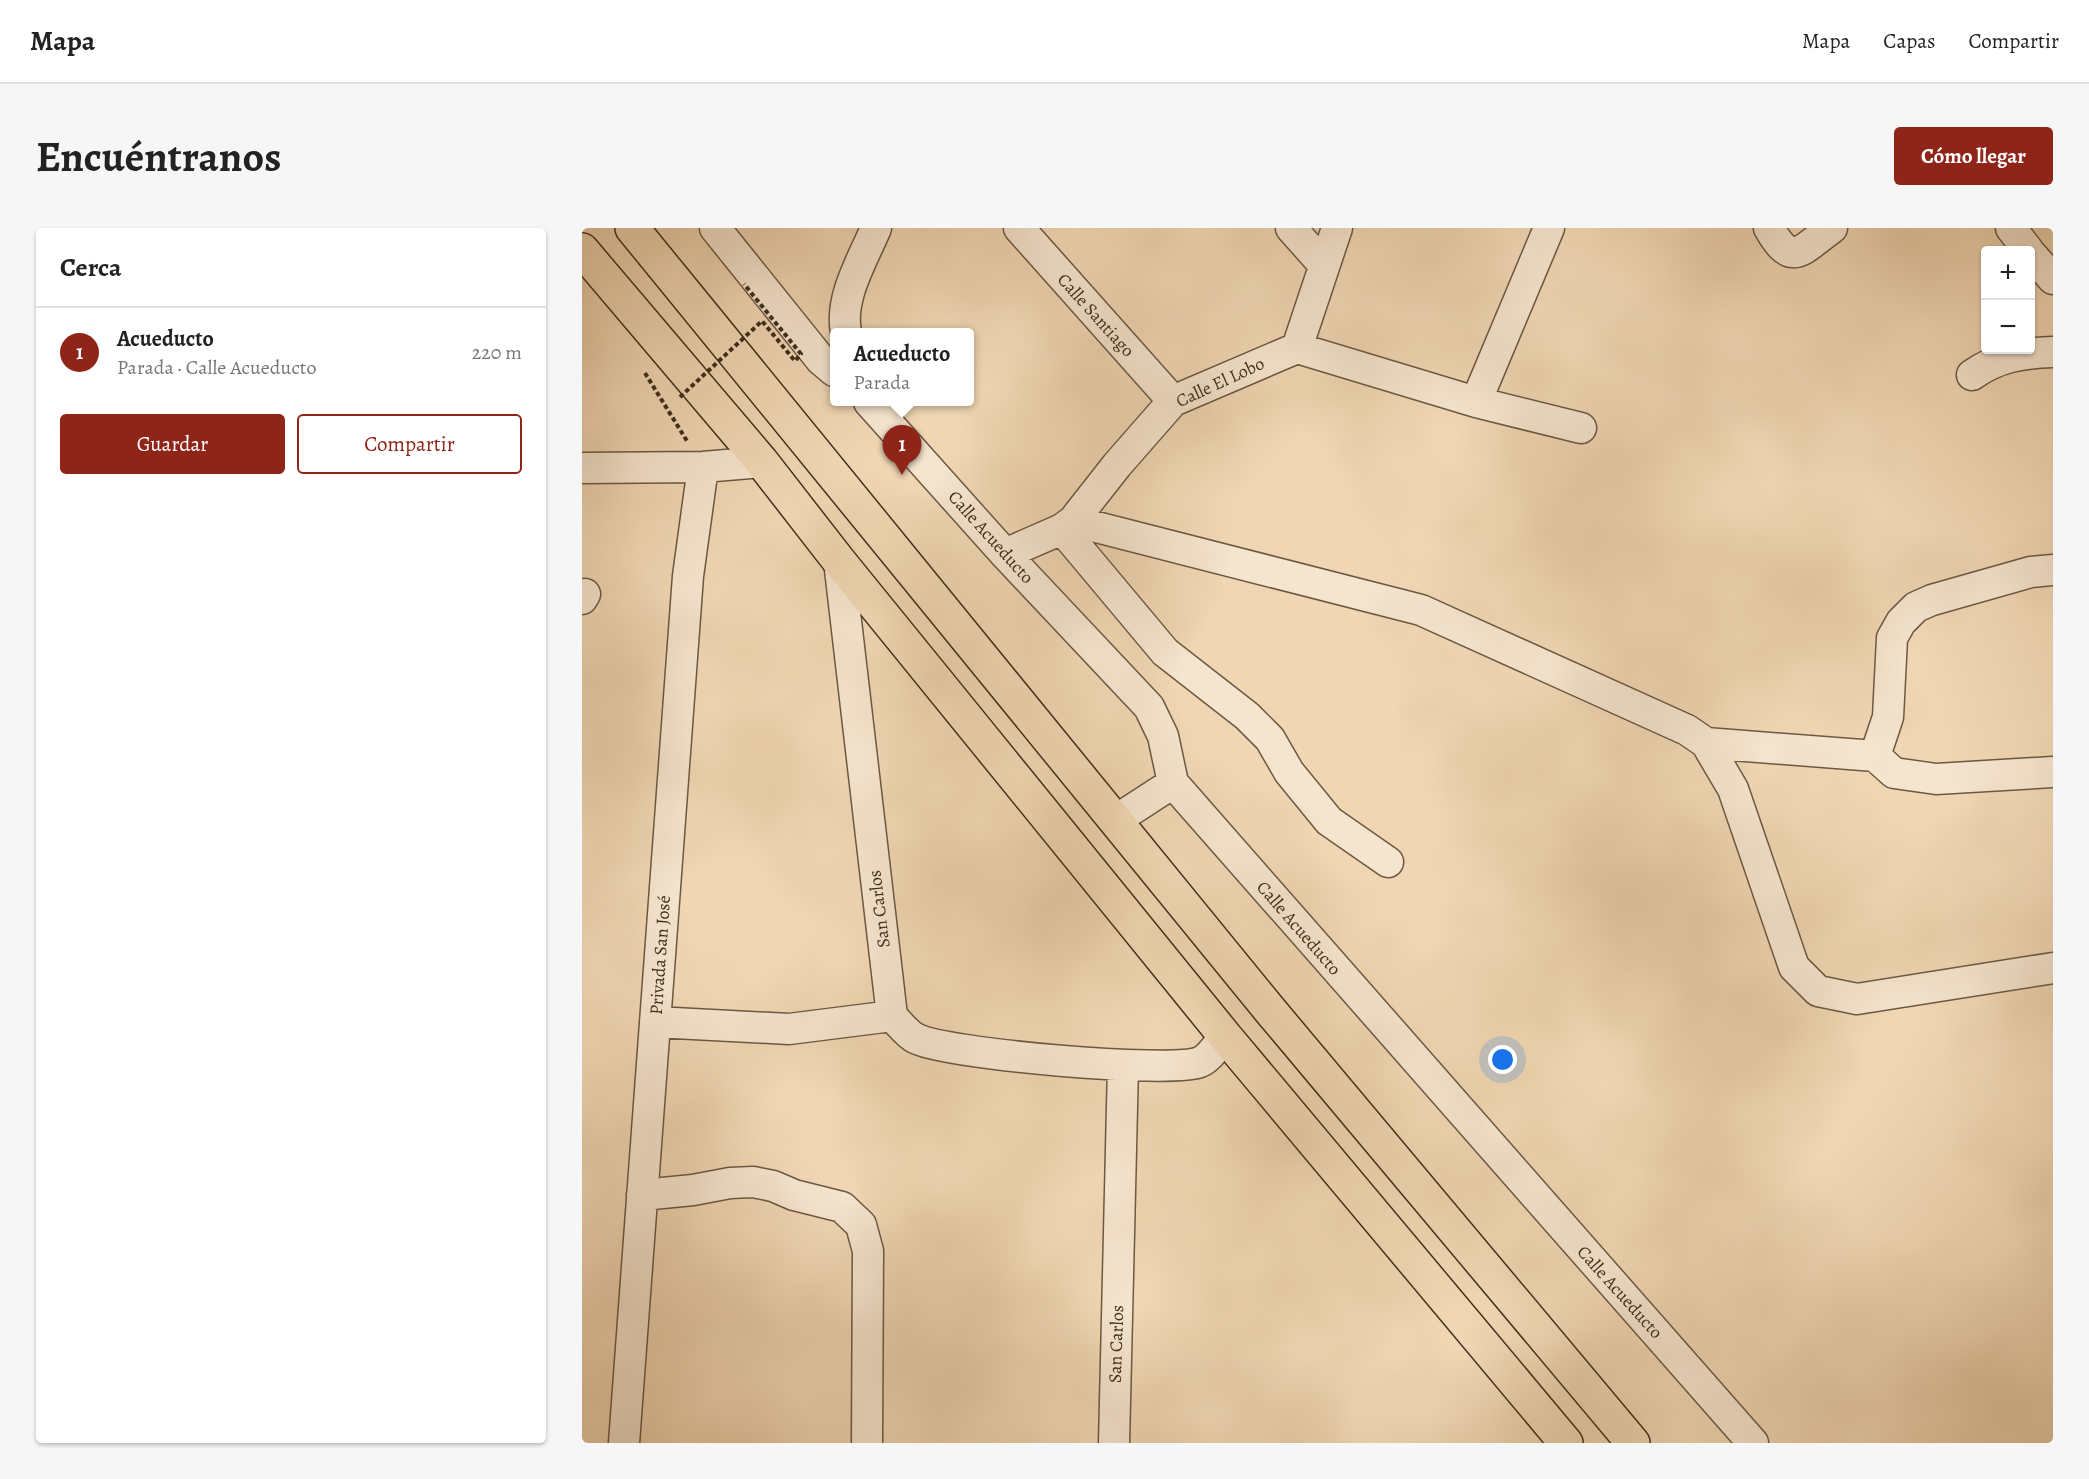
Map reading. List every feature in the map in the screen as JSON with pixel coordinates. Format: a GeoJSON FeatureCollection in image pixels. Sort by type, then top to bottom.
{"type":"FeatureCollection","features":[{"type":"Feature","properties":{"kind":"highway"},"geometry":{"type":"LineString","coordinates":[[632,228],[1269,1009],[1633,1443]]}},
{"type":"Feature","properties":{"kind":"highway"},"geometry":{"type":"LineString","coordinates":[[582,250],[762,462],[839,561],[1225,1036],[1566,1443]]}},
{"type":"Feature","properties":{"kind":"street"},"geometry":{"type":"LineString","coordinates":[[715,228],[821,360],[830,368]]}},
{"type":"Feature","properties":{"kind":"street"},"geometry":{"type":"LineString","coordinates":[[845,328],[847,301],[876,228]]}},
{"type":"Feature","properties":{"kind":"street","name":"Calle Santiago"},"geometry":{"type":"LineString","coordinates":[[1019,228],[1173,401]]}},
{"type":"Feature","properties":{"kind":"street"},"geometry":{"type":"LineString","coordinates":[[1291,228],[1323,264]]}},
{"type":"Feature","properties":{"kind":"street"},"geometry":{"type":"LineString","coordinates":[[1336,228],[1297,348],[1476,402],[1581,428]]}},
{"type":"Feature","properties":{"kind":"street"},"geometry":{"type":"LineString","coordinates":[[1476,402],[1549,228]]}},
{"type":"Feature","properties":{"kind":"street"},"geometry":{"type":"LineString","coordinates":[[1769,228],[1780,248],[1788,253],[1798,252],[1832,228]]}},
{"type":"Feature","properties":{"kind":"street"},"geometry":{"type":"LineString","coordinates":[[2011,228],[2025,246]]}},
{"type":"Feature","properties":{"kind":"street"},"geometry":{"type":"LineString","coordinates":[[2035,258],[2053,279]]}},
{"type":"Feature","properties":{"kind":"street","name":"Calle El Lobo"},"geometry":{"type":"LineString","coordinates":[[1005,554],[1068,525],[1173,401],[1297,348]]}},
{"type":"Feature","properties":{"kind":"street"},"geometry":{"type":"LineString","coordinates":[[1972,375],[1988,363],[2006,357],[2053,352]]}},
{"type":"Feature","properties":{"kind":"street","name":"Calle Acueducto"},"geometry":{"type":"LineString","coordinates":[[874,406],[1005,554],[1149,707],[1163,736],[1173,783],[1753,1443]]}},
{"type":"Feature","properties":{"kind":"street"},"geometry":{"type":"LineString","coordinates":[[582,468],[703,467],[762,462]]}},
{"type":"Feature","properties":{"kind":"street","name":"Privada San José"},"geometry":{"type":"LineString","coordinates":[[624,1443],[688,576],[703,467]]}},
{"type":"Feature","properties":{"kind":"street"},"geometry":{"type":"LineString","coordinates":[[1068,525],[1421,610],[1687,730],[1706,743],[1732,789],[1794,967],[1818,992],[1857,999],[2053,968]]}},
{"type":"Feature","properties":{"kind":"street"},"geometry":{"type":"LineString","coordinates":[[1068,525],[1165,652],[1247,716],[1270,739],[1289,772],[1329,821],[1388,862]]}},
{"type":"Feature","properties":{"kind":"street","name":"San Carlos"},"geometry":{"type":"LineString","coordinates":[[839,561],[892,1016]]}},
{"type":"Feature","properties":{"kind":"street"},"geometry":{"type":"LineString","coordinates":[[1875,756],[1887,717],[1892,638],[1901,622],[1916,607],[1932,600],[2031,572],[2053,570]]}},
{"type":"Feature","properties":{"kind":"street"},"geometry":{"type":"LineString","coordinates":[[1706,743],[1875,756],[1894,773],[1936,779],[2053,772]]}},
{"type":"Feature","properties":{"kind":"street"},"geometry":{"type":"LineString","coordinates":[[1116,820],[1173,783]]}},
{"type":"Feature","properties":{"kind":"street"},"geometry":{"type":"LineString","coordinates":[[655,1022],[789,1029],[892,1016],[915,1038],[955,1050],[1123,1065],[1188,1066],[1203,1061],[1225,1036]]}},
{"type":"Feature","properties":{"kind":"street","name":"San Carlos"},"geometry":{"type":"LineString","coordinates":[[1114,1443],[1123,1065]]}},
{"type":"Feature","properties":{"kind":"street"},"geometry":{"type":"LineString","coordinates":[[642,1194],[753,1182],[842,1207],[861,1225],[868,1251],[867,1443]]}},
{"type":"Feature","properties":{"kind":"path"},"geometry":{"type":"LineString","coordinates":[[680,397],[762,321],[795,361],[801,354],[744,284]]}},
{"type":"Feature","properties":{"kind":"place","name":"Acueducto"},"geometry":{"type":"Point","coordinates":[902,475]}}]}
